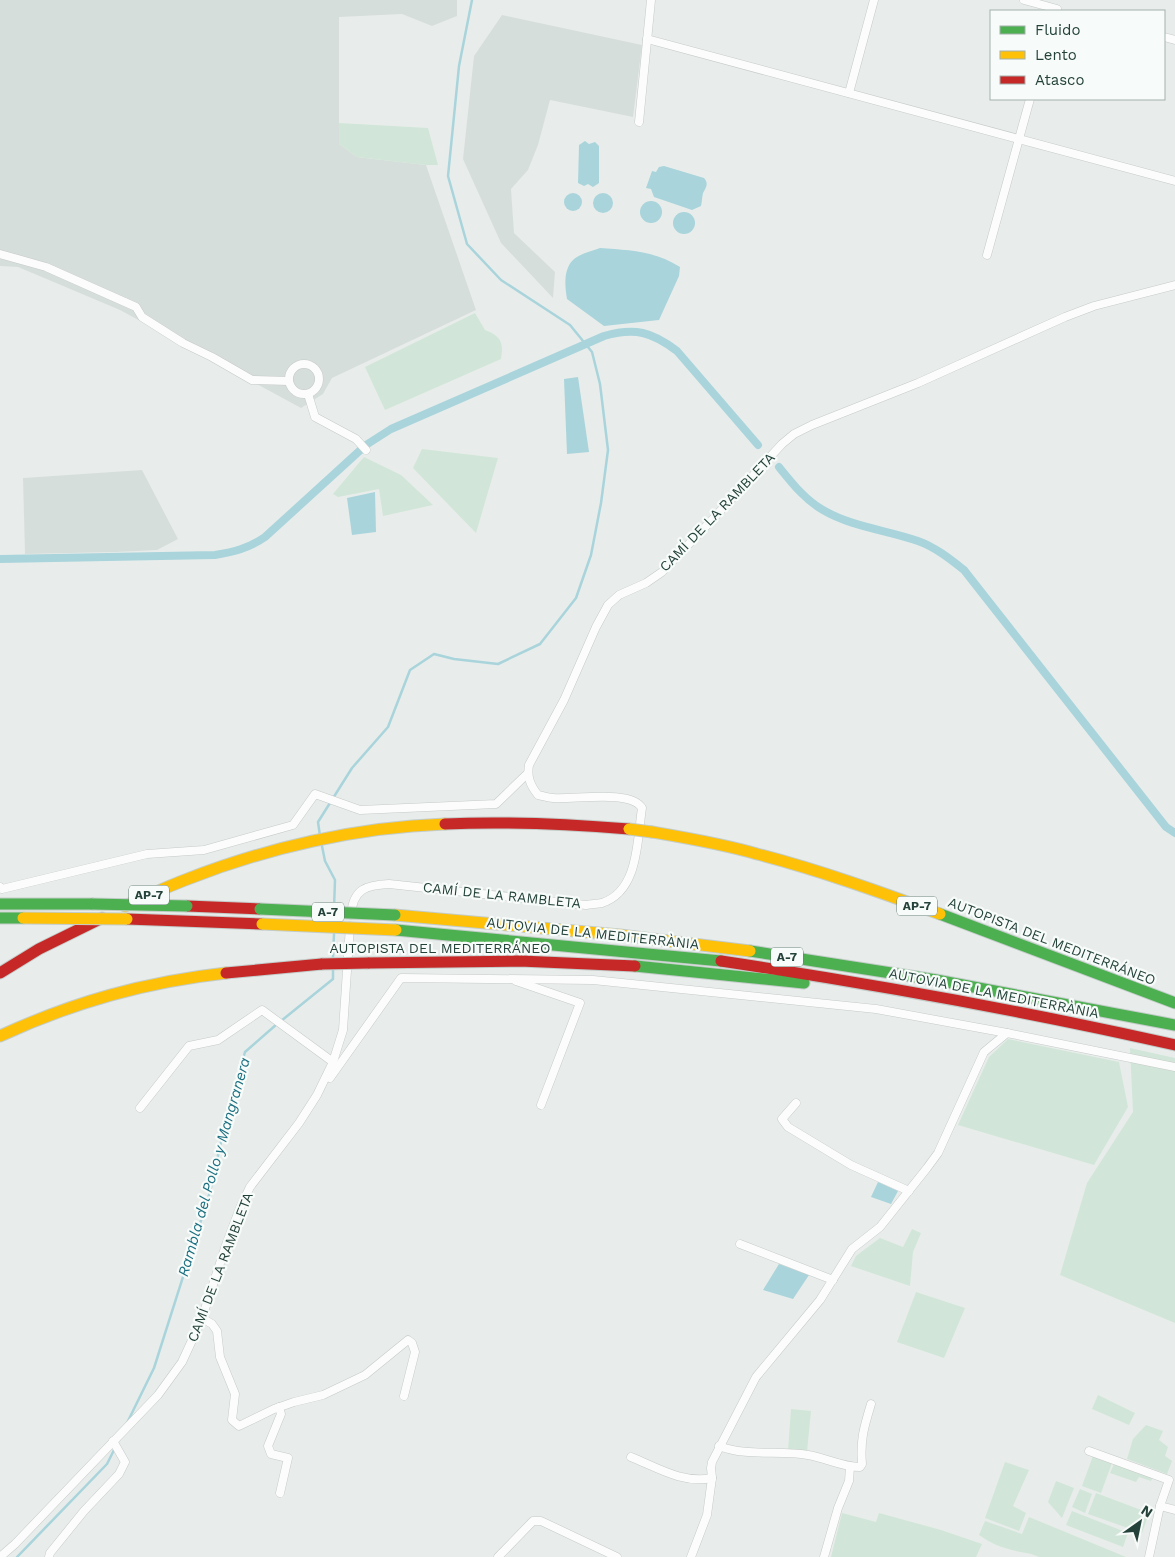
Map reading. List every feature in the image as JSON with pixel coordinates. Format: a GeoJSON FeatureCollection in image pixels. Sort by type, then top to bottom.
{"type":"FeatureCollection","features":[{"type":"Feature","properties":{"kind":"highway","name":"AUTOPISTA DEL MEDITERRÁNEO"},"geometry":{"type":"LineString","coordinates":[[0,973],[39,949],[154,892],[200,873],[259,855],[341,835],[410,826],[466,821],[535,821],[652,832],[712,843],[769,857],[853,883],[1175,1003]]}},
{"type":"Feature","properties":{"kind":"highway","name":"AUTOVIA DE LA MEDITERRÀNIA"},"geometry":{"type":"LineString","coordinates":[[0,904],[92,904],[260,909],[396,915],[549,928],[815,960],[966,985],[1175,1025]]}},
{"type":"Feature","properties":{"kind":"highway","name":"AUTOVIA DE LA MEDITERRÀNIA"},"geometry":{"type":"LineString","coordinates":[[0,918],[127,919],[396,930],[716,960],[866,983],[1086,1025],[1175,1045]]}},
{"type":"Feature","properties":{"kind":"highway","name":"AUTOPISTA DEL MEDITERRÁNEO"},"geometry":{"type":"LineString","coordinates":[[0,1036],[63,1010],[165,981],[267,968],[322,964],[491,961],[612,964],[949,1000]]}},
{"type":"Feature","properties":{"kind":"street"},"geometry":{"type":"LineString","coordinates":[[639,122],[651,0]]}},
{"type":"Feature","properties":{"kind":"street"},"geometry":{"type":"LineString","coordinates":[[849,93],[874,0]]}},
{"type":"Feature","properties":{"kind":"street"},"geometry":{"type":"LineString","coordinates":[[1024,0],[1057,10]]}},
{"type":"Feature","properties":{"kind":"street"},"geometry":{"type":"LineString","coordinates":[[646,39],[1175,181]]}},
{"type":"Feature","properties":{"kind":"street"},"geometry":{"type":"LineString","coordinates":[[987,255],[1030,100]]}},
{"type":"Feature","properties":{"kind":"street"},"geometry":{"type":"LineString","coordinates":[[0,254],[46,267],[136,307],[142,318],[182,343],[212,357],[252,380],[289,381]]}},
{"type":"Feature","properties":{"kind":"street","name":"CAMÍ DE LA RAMBLETA"},"geometry":{"type":"LineString","coordinates":[[0,1557],[15,1544],[158,1395],[182,1362],[202,1318],[226,1245],[250,1188],[299,1123],[317,1095],[333,1062],[343,1030],[354,898],[361,891],[372,885],[389,884],[586,905],[602,903],[617,895],[628,882],[632,870],[642,808],[640,805],[633,800],[616,797],[553,798],[538,795],[531,786],[528,774],[530,764],[564,700],[596,627],[608,605],[619,595],[646,583],[662,572],[788,439],[812,425],[918,383],[1065,317],[1094,306],[1175,284]]}},
{"type":"Feature","properties":{"kind":"street"},"geometry":{"type":"LineString","coordinates":[[302,364],[312,367],[319,380],[316,388],[308,394],[298,393],[289,381],[290,375],[296,366],[302,364]]}},
{"type":"Feature","properties":{"kind":"street"},"geometry":{"type":"LineString","coordinates":[[308,394],[315,417],[356,439],[363,447]]}},
{"type":"Feature","properties":{"kind":"street"},"geometry":{"type":"LineString","coordinates":[[0,887],[2,889],[147,854],[204,850],[293,826],[315,794],[360,810],[496,804],[528,774]]}},
{"type":"Feature","properties":{"kind":"street"},"geometry":{"type":"LineString","coordinates":[[317,1095],[401,978],[593,980],[876,1009],[1008,1033],[1175,1067]]}},
{"type":"Feature","properties":{"kind":"street"},"geometry":{"type":"LineString","coordinates":[[509,979],[580,1003],[541,1104]]}},
{"type":"Feature","properties":{"kind":"street"},"geometry":{"type":"LineString","coordinates":[[140,1108],[189,1046],[218,1040],[262,1010],[333,1062]]}},
{"type":"Feature","properties":{"kind":"street"},"geometry":{"type":"LineString","coordinates":[[691,1557],[707,1516],[712,1462],[756,1377],[820,1300],[852,1249],[880,1227],[938,1153],[984,1052],[1008,1033]]}},
{"type":"Feature","properties":{"kind":"street"},"geometry":{"type":"LineString","coordinates":[[796,1103],[782,1119],[788,1127],[850,1165],[909,1191]]}},
{"type":"Feature","properties":{"kind":"street"},"geometry":{"type":"LineString","coordinates":[[740,1244],[833,1280]]}},
{"type":"Feature","properties":{"kind":"street"},"geometry":{"type":"LineString","coordinates":[[202,1318],[212,1324],[217,1331],[220,1357],[235,1394],[232,1420],[239,1426],[279,1407],[322,1395],[365,1374],[408,1340],[412,1343],[415,1352],[404,1396]]}},
{"type":"Feature","properties":{"kind":"street"},"geometry":{"type":"LineString","coordinates":[[719,1446],[742,1451],[807,1455],[850,1467],[860,1467],[862,1464],[860,1447],[871,1404]]}},
{"type":"Feature","properties":{"kind":"street"},"geometry":{"type":"LineString","coordinates":[[279,1407],[281,1414],[268,1446],[271,1454],[288,1458],[280,1494]]}},
{"type":"Feature","properties":{"kind":"street"},"geometry":{"type":"LineString","coordinates":[[49,1557],[50,1553],[84,1512],[119,1474],[125,1462],[113,1441]]}},
{"type":"Feature","properties":{"kind":"street"},"geometry":{"type":"LineString","coordinates":[[1089,1451],[1169,1480],[1160,1506],[1149,1557]]}},
{"type":"Feature","properties":{"kind":"street"},"geometry":{"type":"LineString","coordinates":[[631,1457],[678,1477],[699,1480],[712,1478]]}},
{"type":"Feature","properties":{"kind":"street"},"geometry":{"type":"LineString","coordinates":[[824,1557],[838,1508],[849,1481],[850,1467]]}},
{"type":"Feature","properties":{"kind":"street"},"geometry":{"type":"LineString","coordinates":[[1160,1506],[1175,1510]]}},
{"type":"Feature","properties":{"kind":"street"},"geometry":{"type":"LineString","coordinates":[[498,1557],[532,1521],[541,1521],[617,1557]]}},
{"type":"Feature","properties":{"kind":"shaded area"},"geometry":{"type":"Polygon","coordinates":[[[0,0],[457,0],[457,16],[432,26],[402,14],[339,17],[339,144],[357,157],[426,165],[476,310],[332,378],[323,394],[301,408],[120,310],[18,267],[0,266],[0,0]]]}},
{"type":"Feature","properties":{"kind":"shaded area"},"geometry":{"type":"Polygon","coordinates":[[[502,15],[642,45],[633,117],[550,100],[538,145],[528,170],[511,189],[514,233],[555,272],[553,298],[501,243],[463,159],[474,56],[502,15]]]}},
{"type":"Feature","properties":{"kind":"shaded area"},"geometry":{"type":"Polygon","coordinates":[[[142,470],[178,539],[157,550],[25,554],[23,478],[142,470]]]}},
{"type":"Feature","properties":{"kind":"green space"},"geometry":{"type":"Polygon","coordinates":[[[339,123],[428,128],[438,165],[357,157],[339,144],[339,123]]]}},
{"type":"Feature","properties":{"kind":"green space"},"geometry":{"type":"Polygon","coordinates":[[[475,313],[485,330],[495,335],[500,341],[502,349],[501,359],[385,410],[365,367],[475,313]]]}},
{"type":"Feature","properties":{"kind":"green space"},"geometry":{"type":"Polygon","coordinates":[[[422,449],[498,458],[476,533],[413,468],[422,449]]]}},
{"type":"Feature","properties":{"kind":"green space"},"geometry":{"type":"Polygon","coordinates":[[[364,457],[401,475],[433,505],[383,516],[379,489],[338,497],[333,494],[364,457]]]}},
{"type":"Feature","properties":{"kind":"green space"},"geometry":{"type":"Polygon","coordinates":[[[1008,1039],[1119,1062],[1128,1107],[1094,1165],[958,1125],[989,1057],[1008,1039]]]}},
{"type":"Feature","properties":{"kind":"green space"},"geometry":{"type":"Polygon","coordinates":[[[1130,1048],[1175,1058],[1175,1323],[1060,1275],[1087,1183],[1133,1112],[1130,1048]]]}},
{"type":"Feature","properties":{"kind":"green space"},"geometry":{"type":"Polygon","coordinates":[[[912,1229],[921,1233],[913,1252],[910,1286],[851,1266],[856,1256],[880,1238],[903,1247],[912,1229]]]}},
{"type":"Feature","properties":{"kind":"green space"},"geometry":{"type":"Polygon","coordinates":[[[916,1292],[965,1308],[944,1358],[897,1342],[916,1292]]]}},
{"type":"Feature","properties":{"kind":"green space"},"geometry":{"type":"Polygon","coordinates":[[[1098,1395],[1135,1413],[1129,1425],[1092,1409],[1098,1395]]]}},
{"type":"Feature","properties":{"kind":"green space"},"geometry":{"type":"Polygon","coordinates":[[[791,1409],[811,1411],[807,1452],[788,1451],[791,1409]]]}},
{"type":"Feature","properties":{"kind":"green space"},"geometry":{"type":"Polygon","coordinates":[[[1146,1425],[1163,1431],[1159,1440],[1168,1447],[1165,1456],[1172,1461],[1167,1474],[1127,1459],[1133,1439],[1146,1425]]]}},
{"type":"Feature","properties":{"kind":"green space"},"geometry":{"type":"Polygon","coordinates":[[[1093,1456],[1112,1463],[1101,1493],[1082,1486],[1093,1456]]]}},
{"type":"Feature","properties":{"kind":"green space"},"geometry":{"type":"Polygon","coordinates":[[[1005,1462],[1029,1470],[1013,1506],[1026,1513],[1019,1531],[985,1518],[1005,1462]]]}},
{"type":"Feature","properties":{"kind":"green space"},"geometry":{"type":"Polygon","coordinates":[[[1114,1464],[1153,1477],[1151,1481],[1139,1477],[1136,1482],[1110,1473],[1114,1464]]]}},
{"type":"Feature","properties":{"kind":"green space"},"geometry":{"type":"Polygon","coordinates":[[[1056,1481],[1074,1488],[1062,1518],[1048,1502],[1056,1481]]]}},
{"type":"Feature","properties":{"kind":"green space"},"geometry":{"type":"Polygon","coordinates":[[[1080,1489],[1092,1494],[1085,1513],[1072,1507],[1080,1489]]]}},
{"type":"Feature","properties":{"kind":"green space"},"geometry":{"type":"Polygon","coordinates":[[[1096,1493],[1149,1513],[1142,1533],[1088,1514],[1096,1493]]]}},
{"type":"Feature","properties":{"kind":"green space"},"geometry":{"type":"Polygon","coordinates":[[[1072,1511],[1128,1533],[1123,1547],[1066,1525],[1072,1511]]]}},
{"type":"Feature","properties":{"kind":"green space"},"geometry":{"type":"Polygon","coordinates":[[[842,1513],[876,1522],[879,1513],[941,1530],[982,1544],[976,1557],[831,1557],[842,1513]]]}},
{"type":"Feature","properties":{"kind":"green space"},"geometry":{"type":"Polygon","coordinates":[[[1029,1517],[1126,1557],[1039,1557],[1001,1547],[979,1535],[985,1521],[1022,1534],[1029,1517]]]}},
{"type":"Feature","properties":{"kind":"water"},"geometry":{"type":"Polygon","coordinates":[[[585,141],[589,144],[595,142],[599,146],[599,183],[593,187],[588,184],[584,186],[578,183],[579,145],[585,141]]]}},
{"type":"Feature","properties":{"kind":"water"},"geometry":{"type":"Polygon","coordinates":[[[664,166],[704,178],[706,186],[701,206],[692,210],[654,197],[651,189],[646,188],[652,171],[656,172],[659,167],[664,166]]]}},
{"type":"Feature","properties":{"kind":"water"},"geometry":{"type":"Polygon","coordinates":[[[569,193],[577,193],[582,198],[580,209],[569,211],[564,206],[564,198],[569,193]]]}},
{"type":"Feature","properties":{"kind":"water"},"geometry":{"type":"Polygon","coordinates":[[[603,193],[610,196],[613,203],[610,210],[603,213],[596,210],[593,203],[596,196],[603,193]]]}},
{"type":"Feature","properties":{"kind":"water"},"geometry":{"type":"Polygon","coordinates":[[[651,201],[659,204],[662,212],[659,220],[651,223],[643,220],[640,212],[643,204],[651,201]]]}},
{"type":"Feature","properties":{"kind":"water"},"geometry":{"type":"Polygon","coordinates":[[[684,212],[692,215],[695,223],[692,231],[684,234],[676,231],[673,223],[676,215],[684,212]]]}},
{"type":"Feature","properties":{"kind":"water"},"geometry":{"type":"Polygon","coordinates":[[[600,248],[651,254],[680,267],[679,276],[659,320],[604,326],[567,299],[566,279],[570,264],[579,256],[600,248]]]}},
{"type":"Feature","properties":{"kind":"water"},"geometry":{"type":"Polygon","coordinates":[[[578,377],[589,452],[567,454],[564,379],[578,377]]]}},
{"type":"Feature","properties":{"kind":"water"},"geometry":{"type":"Polygon","coordinates":[[[375,492],[376,532],[352,535],[347,498],[375,492]]]}},
{"type":"Feature","properties":{"kind":"water"},"geometry":{"type":"Polygon","coordinates":[[[878,1182],[898,1191],[891,1204],[871,1197],[878,1182]]]}},
{"type":"Feature","properties":{"kind":"water"},"geometry":{"type":"Polygon","coordinates":[[[779,1264],[809,1275],[793,1299],[763,1290],[779,1264]]]}},
{"type":"Feature","properties":{"kind":"waterway","name":"Rambla del Pollo y Mangranera"},"geometry":{"type":"LineString","coordinates":[[320,836],[318,822],[352,768],[388,727],[410,670],[434,654],[454,659],[498,664],[540,644],[576,598],[591,555],[601,503],[608,450],[600,384],[592,352],[570,325],[501,280],[467,244],[448,176],[459,66],[472,0]]}},
{"type":"Feature","properties":{"kind":"waterway"},"geometry":{"type":"LineString","coordinates":[[0,559],[215,555],[241,549],[265,537],[366,445],[391,429],[604,336],[615,333],[643,333],[659,339],[677,351],[758,445]]}},
{"type":"Feature","properties":{"kind":"waterway"},"geometry":{"type":"LineString","coordinates":[[779,467],[805,496],[823,510],[834,516],[924,544],[964,570],[1166,827],[1175,833]]}},
{"type":"Feature","properties":{"kind":"waterway","name":"Rambla del Pollo y Mangranera"},"geometry":{"type":"LineString","coordinates":[[322,846],[325,861],[335,880],[334,908]]}},
{"type":"Feature","properties":{"kind":"waterway","name":"Rambla del Pollo y Mangranera"},"geometry":{"type":"LineString","coordinates":[[333,958],[334,934]]}},
{"type":"Feature","properties":{"kind":"waterway","name":"Rambla del Pollo y Mangranera"},"geometry":{"type":"LineString","coordinates":[[281,1021],[333,979],[333,969]]}},
{"type":"Feature","properties":{"kind":"waterway","name":"Rambla del Pollo y Mangranera"},"geometry":{"type":"LineString","coordinates":[[127,1423],[154,1368],[210,1192],[226,1119],[245,1052],[277,1024]]}},
{"type":"Feature","properties":{"kind":"waterway","name":"Rambla del Pollo y Mangranera"},"geometry":{"type":"LineString","coordinates":[[17,1557],[107,1464],[115,1448]]}},
{"type":"Feature","properties":{"kind":"traffic: fast"},"geometry":{"type":"LineString","coordinates":[[0,904],[92,904]]}},
{"type":"Feature","properties":{"kind":"traffic: fast"},"geometry":{"type":"LineString","coordinates":[[92,904],[187,906]]}},
{"type":"Feature","properties":{"kind":"traffic: fast"},"geometry":{"type":"LineString","coordinates":[[260,909],[395,915]]}},
{"type":"Feature","properties":{"kind":"traffic: fast"},"geometry":{"type":"LineString","coordinates":[[940,914],[1175,1003]]}},
{"type":"Feature","properties":{"kind":"traffic: fast"},"geometry":{"type":"LineString","coordinates":[[0,918],[23,918]]}},
{"type":"Feature","properties":{"kind":"traffic: fast"},"geometry":{"type":"LineString","coordinates":[[396,930],[721,961]]}},
{"type":"Feature","properties":{"kind":"traffic: fast"},"geometry":{"type":"LineString","coordinates":[[750,951],[936,980],[1175,1025]]}},
{"type":"Feature","properties":{"kind":"traffic: fast"},"geometry":{"type":"LineString","coordinates":[[635,966],[804,983]]}},
{"type":"Feature","properties":{"kind":"traffic: slow"},"geometry":{"type":"LineString","coordinates":[[125,906],[170,886],[216,869],[280,849],[345,835],[412,826],[445,824]]}},
{"type":"Feature","properties":{"kind":"traffic: slow"},"geometry":{"type":"LineString","coordinates":[[629,829],[652,832]]}},
{"type":"Feature","properties":{"kind":"traffic: slow"},"geometry":{"type":"LineString","coordinates":[[652,832],[718,844],[780,860],[940,914]]}},
{"type":"Feature","properties":{"kind":"traffic: slow"},"geometry":{"type":"LineString","coordinates":[[395,915],[620,935],[750,951]]}},
{"type":"Feature","properties":{"kind":"traffic: slow"},"geometry":{"type":"LineString","coordinates":[[23,918],[127,919]]}},
{"type":"Feature","properties":{"kind":"traffic: slow"},"geometry":{"type":"LineString","coordinates":[[262,924],[396,930]]}},
{"type":"Feature","properties":{"kind":"traffic: slow"},"geometry":{"type":"LineString","coordinates":[[0,1036],[55,1013],[110,995],[167,982],[226,973]]}},
{"type":"Feature","properties":{"kind":"traffic: jam"},"geometry":{"type":"LineString","coordinates":[[445,824],[537,824],[629,829]]}},
{"type":"Feature","properties":{"kind":"traffic: jam"},"geometry":{"type":"LineString","coordinates":[[187,906],[260,909]]}},
{"type":"Feature","properties":{"kind":"traffic: jam"},"geometry":{"type":"LineString","coordinates":[[0,973],[39,949],[102,918]]}},
{"type":"Feature","properties":{"kind":"traffic: jam"},"geometry":{"type":"LineString","coordinates":[[127,919],[262,924]]}},
{"type":"Feature","properties":{"kind":"traffic: jam"},"geometry":{"type":"LineString","coordinates":[[368,963],[520,961],[635,966]]}},
{"type":"Feature","properties":{"kind":"traffic: jam"},"geometry":{"type":"LineString","coordinates":[[721,961],[949,999],[1175,1045]]}},
{"type":"Feature","properties":{"kind":"traffic: jam"},"geometry":{"type":"LineString","coordinates":[[322,964],[368,963]]}},
{"type":"Feature","properties":{"kind":"traffic: jam"},"geometry":{"type":"LineString","coordinates":[[226,973],[322,964]]}}]}
